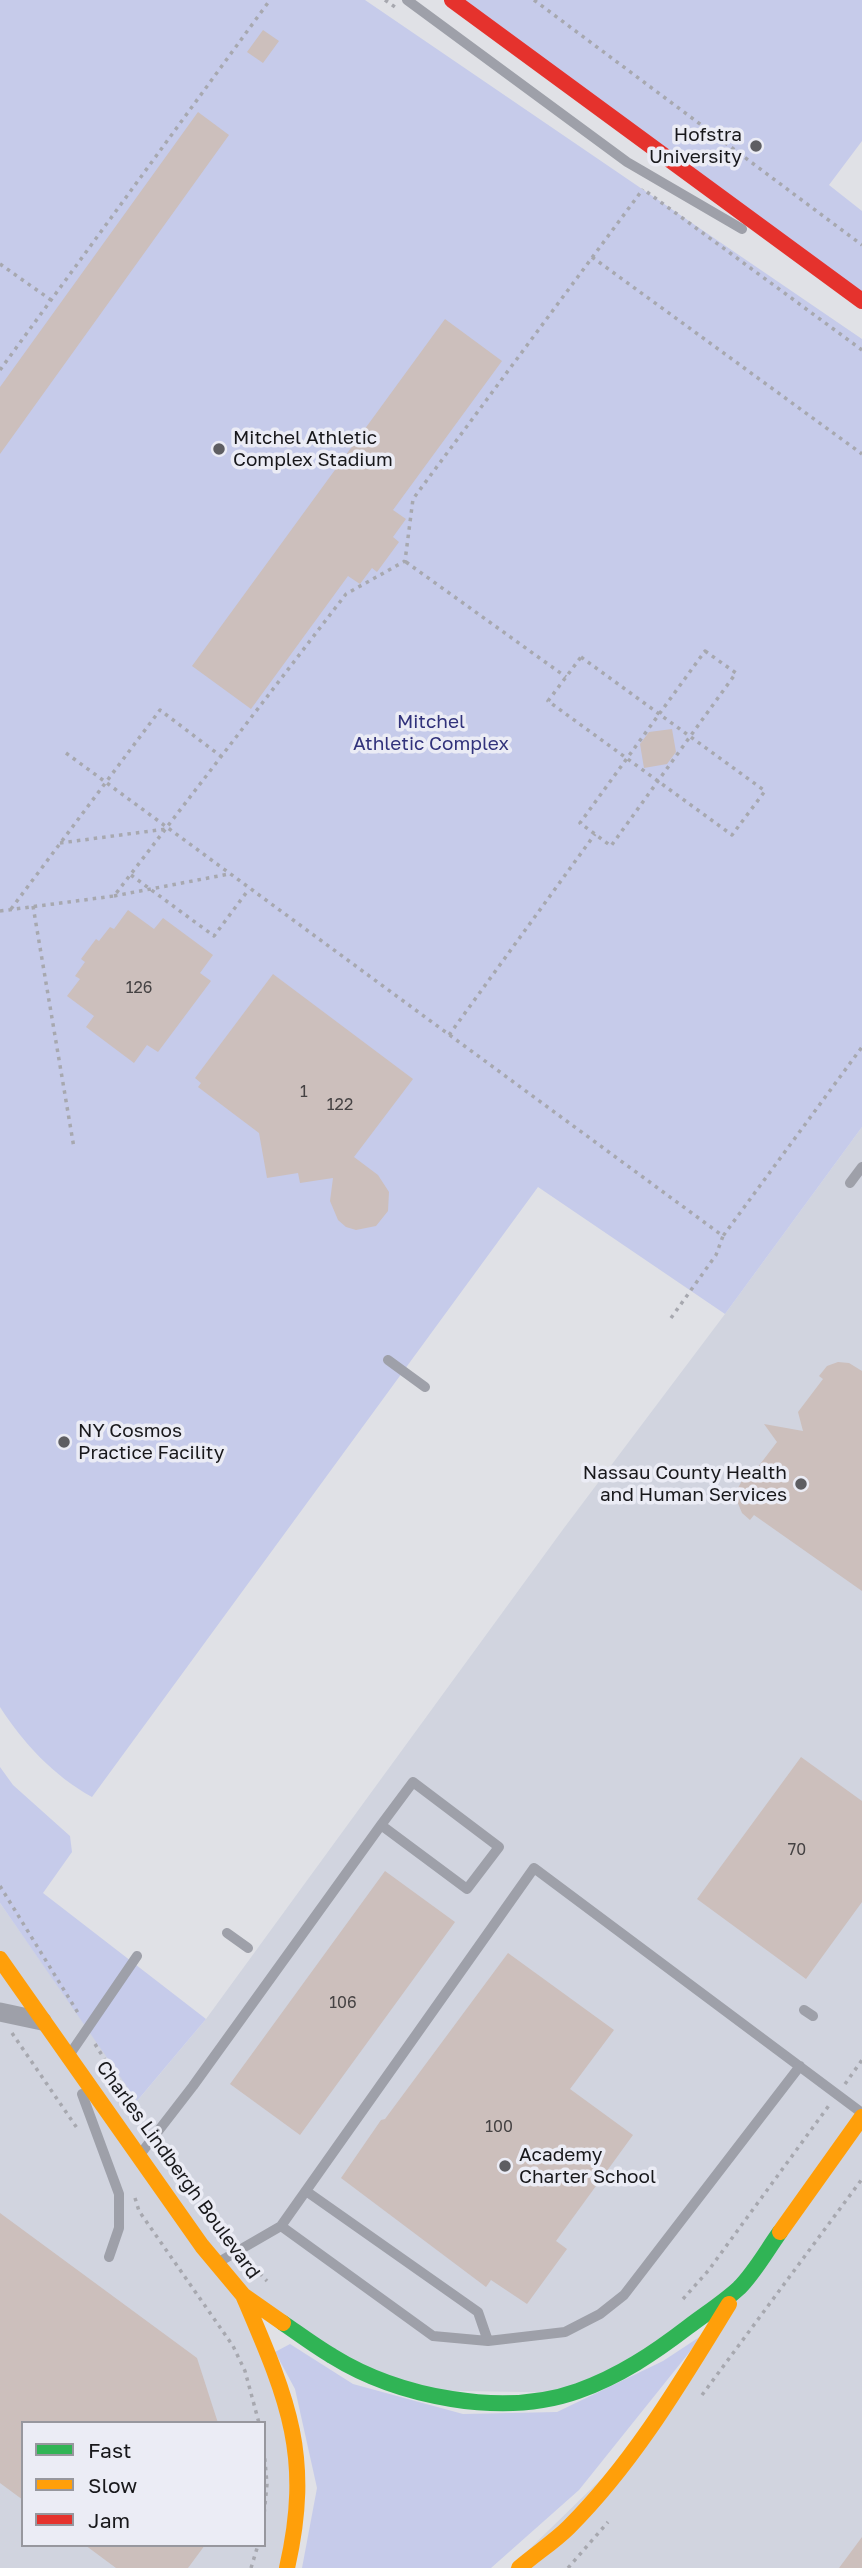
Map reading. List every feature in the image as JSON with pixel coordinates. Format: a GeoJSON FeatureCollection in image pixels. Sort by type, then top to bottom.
{"type":"FeatureCollection","features":[{"type":"Feature","properties":{"kind":"street"},"geometry":{"type":"LineString","coordinates":[[452,0],[862,300]]}},
{"type":"Feature","properties":{"kind":"street","name":"Charles Lindbergh Boulevard"},"geometry":{"type":"LineString","coordinates":[[0,1959],[216,2263],[243,2295],[334,2357],[386,2382],[441,2398],[473,2402],[526,2402],[576,2392],[619,2374],[649,2357],[740,2287],[862,2115]]}},
{"type":"Feature","properties":{"kind":"street"},"geometry":{"type":"LineString","coordinates":[[5,2020],[42,2021]]}},
{"type":"Feature","properties":{"kind":"street"},"geometry":{"type":"LineString","coordinates":[[519,2568],[569,2527],[621,2468],[661,2414],[740,2287]]}},
{"type":"Feature","properties":{"kind":"street"},"geometry":{"type":"LineString","coordinates":[[243,2295],[288,2405],[298,2460],[299,2499],[294,2541],[287,2568]]}},
{"type":"Feature","properties":{"kind":"lane"},"geometry":{"type":"LineString","coordinates":[[407,0],[644,173],[831,279]]}},
{"type":"Feature","properties":{"kind":"lane"},"geometry":{"type":"LineString","coordinates":[[849,1183],[862,1167]]}},
{"type":"Feature","properties":{"kind":"lane"},"geometry":{"type":"LineString","coordinates":[[388,1360],[425,1387]]}},
{"type":"Feature","properties":{"kind":"lane"},"geometry":{"type":"LineString","coordinates":[[139,2155],[193,2086],[381,1825],[413,1782],[499,1847],[467,1889],[381,1825]]}},
{"type":"Feature","properties":{"kind":"lane"},"geometry":{"type":"LineString","coordinates":[[216,2263],[281,2226],[534,1868],[862,2115]]}},
{"type":"Feature","properties":{"kind":"lane"},"geometry":{"type":"LineString","coordinates":[[227,1933],[248,1948]]}},
{"type":"Feature","properties":{"kind":"lane"},"geometry":{"type":"LineString","coordinates":[[109,2257],[119,2228],[119,2194],[68,2056],[137,1956]]}},
{"type":"Feature","properties":{"kind":"lane"},"geometry":{"type":"LineString","coordinates":[[281,2226],[433,2336],[488,2341],[565,2332],[600,2314],[624,2295],[800,2067]]}},
{"type":"Feature","properties":{"kind":"lane"},"geometry":{"type":"LineString","coordinates":[[306,2191],[478,2312],[488,2341]]}},
{"type":"Feature","properties":{"kind":"path"},"geometry":{"type":"LineString","coordinates":[[0,370],[270,0]]}},
{"type":"Feature","properties":{"kind":"path"},"geometry":{"type":"LineString","coordinates":[[534,0],[862,245]]}},
{"type":"Feature","properties":{"kind":"path"},"geometry":{"type":"LineString","coordinates":[[405,561],[413,499],[643,189]]}},
{"type":"Feature","properties":{"kind":"path"},"geometry":{"type":"LineString","coordinates":[[592,257],[862,454]]}},
{"type":"Feature","properties":{"kind":"path"},"geometry":{"type":"LineString","coordinates":[[0,264],[51,300]]}},
{"type":"Feature","properties":{"kind":"path"},"geometry":{"type":"LineString","coordinates":[[405,561],[566,677]]}},
{"type":"Feature","properties":{"kind":"path"},"geometry":{"type":"LineString","coordinates":[[114,896],[346,594],[405,561]]}},
{"type":"Feature","properties":{"kind":"path"},"geometry":{"type":"LineString","coordinates":[[705,651],[736,673],[690,737],[611,846],[580,823],[705,651]]}},
{"type":"Feature","properties":{"kind":"path"},"geometry":{"type":"LineString","coordinates":[[581,657],[659,714],[765,791],[733,835],[548,701],[581,657]]}},
{"type":"Feature","properties":{"kind":"path"},"geometry":{"type":"LineString","coordinates":[[10,909],[160,710],[222,757]]}},
{"type":"Feature","properties":{"kind":"path"},"geometry":{"type":"LineString","coordinates":[[66,753],[723,1236]]}},
{"type":"Feature","properties":{"kind":"path"},"geometry":{"type":"LineString","coordinates":[[60,843],[168,829]]}},
{"type":"Feature","properties":{"kind":"path"},"geometry":{"type":"LineString","coordinates":[[449,1035],[595,834]]}},
{"type":"Feature","properties":{"kind":"path"},"geometry":{"type":"LineString","coordinates":[[0,911],[114,896],[229,874]]}},
{"type":"Feature","properties":{"kind":"path"},"geometry":{"type":"LineString","coordinates":[[131,875],[214,936],[249,889]]}},
{"type":"Feature","properties":{"kind":"path"},"geometry":{"type":"LineString","coordinates":[[33,906],[74,1148]]}},
{"type":"Feature","properties":{"kind":"path"},"geometry":{"type":"LineString","coordinates":[[671,1318],[716,1255],[723,1236],[862,1047]]}},
{"type":"Feature","properties":{"kind":"path"},"geometry":{"type":"LineString","coordinates":[[0,1886],[78,2011],[119,2084]]}},
{"type":"Feature","properties":{"kind":"path"},"geometry":{"type":"LineString","coordinates":[[5,2020],[79,2131]]}},
{"type":"Feature","properties":{"kind":"path"},"geometry":{"type":"LineString","coordinates":[[678,2306],[708,2271],[862,2060]]}},
{"type":"Feature","properties":{"kind":"path"},"geometry":{"type":"LineString","coordinates":[[697,2402],[862,2179]]}},
{"type":"Feature","properties":{"kind":"path"},"geometry":{"type":"LineString","coordinates":[[119,2194],[133,2193],[139,2211],[233,2346],[245,2371],[258,2421]]}},
{"type":"Feature","properties":{"kind":"path"},"geometry":{"type":"LineString","coordinates":[[238,2251],[269,2284]]}},
{"type":"Feature","properties":{"kind":"path"},"geometry":{"type":"LineString","coordinates":[[266,2473],[266,2494]]}},
{"type":"Feature","properties":{"kind":"path"},"geometry":{"type":"LineString","coordinates":[[568,2568],[614,2514]]}},
{"type":"Feature","properties":{"kind":"path"},"geometry":{"type":"LineString","coordinates":[[251,2568],[257,2547]]}},
{"type":"Feature","properties":{"kind":"shaded area"},"geometry":{"type":"Polygon","coordinates":[[[862,1127],[862,2568],[510,2568],[630,2451],[742,2288],[585,2393],[399,2390],[249,2303],[300,2446],[290,2568],[0,2568],[0,1903],[138,2100],[206,2019],[564,1528],[862,1127]]]}},
{"type":"Feature","properties":{"kind":"green space","name":"Mitchel Athletic Complex"},"geometry":{"type":"Polygon","coordinates":[[[0,0],[365,0],[862,339],[862,1127],[725,1314],[538,1187],[92,1797],[40,1758],[0,1707],[0,0]]]}},
{"type":"Feature","properties":{"kind":"green space","name":"Hofstra University"},"geometry":{"type":"Polygon","coordinates":[[[452,0],[862,0],[862,141],[829,185],[862,211],[862,301],[452,0]]]}},
{"type":"Feature","properties":{"kind":"green space"},"geometry":{"type":"Polygon","coordinates":[[[0,1767],[13,1785],[70,1836],[72,1852],[43,1893],[206,2019],[137,2101],[0,1903],[0,1767]]]}},
{"type":"Feature","properties":{"kind":"green space"},"geometry":{"type":"Polygon","coordinates":[[[704,2334],[579,2490],[491,2568],[302,2568],[317,2488],[295,2389],[275,2352],[290,2344],[353,2384],[463,2414],[557,2412],[663,2361],[704,2334]]]}},
{"type":"Feature","properties":{"kind":"building"},"geometry":{"type":"Polygon","coordinates":[[[263,30],[279,41],[263,63],[247,52],[263,30]]]}},
{"type":"Feature","properties":{"kind":"building"},"geometry":{"type":"Polygon","coordinates":[[[198,112],[229,135],[0,454],[0,387],[198,112]]]}},
{"type":"Feature","properties":{"kind":"building"},"geometry":{"type":"Polygon","coordinates":[[[445,319],[502,361],[393,510],[406,519],[393,537],[399,542],[377,572],[372,568],[360,584],[348,576],[251,709],[192,666],[445,319]]]}},
{"type":"Feature","properties":{"kind":"building"},"geometry":{"type":"Polygon","coordinates":[[[672,729],[676,752],[667,764],[644,768],[640,744],[649,732],[672,729]]]}},
{"type":"Feature","properties":{"kind":"building"},"geometry":{"type":"Polygon","coordinates":[[[128,910],[154,929],[163,918],[213,955],[200,973],[211,981],[158,1052],[147,1045],[134,1063],[86,1027],[94,1016],[67,996],[80,979],[75,976],[85,962],[81,959],[96,939],[99,941],[110,927],[114,929],[128,910]]]}},
{"type":"Feature","properties":{"kind":"building"},"geometry":{"type":"Polygon","coordinates":[[[273,974],[413,1079],[354,1157],[378,1175],[389,1192],[388,1211],[376,1226],[356,1230],[346,1227],[338,1220],[330,1201],[333,1178],[300,1183],[298,1173],[267,1178],[259,1133],[198,1087],[201,1083],[195,1078],[273,974]]]}},
{"type":"Feature","properties":{"kind":"building","name":"Nassau County Health and Human Services"},"geometry":{"type":"Polygon","coordinates":[[[838,1362],[849,1363],[862,1371],[862,1591],[754,1515],[750,1520],[742,1513],[737,1501],[738,1488],[744,1477],[748,1480],[777,1442],[764,1424],[803,1431],[798,1412],[823,1379],[819,1376],[827,1366],[838,1362]]]}},
{"type":"Feature","properties":{"kind":"building"},"geometry":{"type":"Polygon","coordinates":[[[801,1757],[862,1801],[862,1902],[806,1979],[697,1899],[801,1757]]]}},
{"type":"Feature","properties":{"kind":"building"},"geometry":{"type":"Polygon","coordinates":[[[385,1871],[455,1922],[300,2135],[230,2084],[385,1871]]]}},
{"type":"Feature","properties":{"kind":"building"},"geometry":{"type":"Polygon","coordinates":[[[508,1953],[614,2030],[570,2089],[633,2135],[556,2241],[567,2249],[527,2304],[491,2280],[486,2287],[341,2178],[381,2120],[385,2119],[508,1953]]]}},
{"type":"Feature","properties":{"kind":"building"},"geometry":{"type":"Polygon","coordinates":[[[0,2213],[197,2358],[217,2421],[21,2421],[21,2499],[0,2483],[0,2213]]]}},
{"type":"Feature","properties":{"kind":"building"},"geometry":{"type":"Polygon","coordinates":[[[862,2537],[862,2568],[839,2568],[862,2537]]]}},
{"type":"Feature","properties":{"kind":"building"},"geometry":{"type":"Polygon","coordinates":[[[88,2547],[204,2547],[188,2568],[116,2568],[88,2547]]]}},
{"type":"Feature","properties":{"kind":"traffic: fast"},"geometry":{"type":"LineString","coordinates":[[283,2323],[358,2370],[419,2392],[485,2403],[549,2399],[578,2391],[608,2378],[675,2337],[739,2288],[780,2232]]}},
{"type":"Feature","properties":{"kind":"traffic: slow"},"geometry":{"type":"LineString","coordinates":[[0,1959],[202,2246],[243,2295],[283,2323]]}},
{"type":"Feature","properties":{"kind":"traffic: slow"},"geometry":{"type":"LineString","coordinates":[[780,2232],[862,2117]]}},
{"type":"Feature","properties":{"kind":"traffic: slow"},"geometry":{"type":"LineString","coordinates":[[243,2295],[272,2365],[291,2427],[297,2492],[287,2568]]}},
{"type":"Feature","properties":{"kind":"traffic: slow"},"geometry":{"type":"LineString","coordinates":[[519,2568],[569,2527],[615,2476],[693,2363],[729,2304]]}},
{"type":"Feature","properties":{"kind":"traffic: jam"},"geometry":{"type":"LineString","coordinates":[[452,0],[862,301]]}},
{"type":"Feature","properties":{"kind":"place","name":"Hofstra University"},"geometry":{"type":"Point","coordinates":[756,146]}},
{"type":"Feature","properties":{"kind":"place","name":"Mitchel Athletic Complex Stadium"},"geometry":{"type":"Point","coordinates":[219,449]}},
{"type":"Feature","properties":{"kind":"place","name":"NY Cosmos Practice Facility"},"geometry":{"type":"Point","coordinates":[64,1442]}},
{"type":"Feature","properties":{"kind":"place","name":"Nassau County Health and Human Services"},"geometry":{"type":"Point","coordinates":[801,1484]}},
{"type":"Feature","properties":{"kind":"place","name":"Academy Charter School"},"geometry":{"type":"Point","coordinates":[505,2166]}}]}
